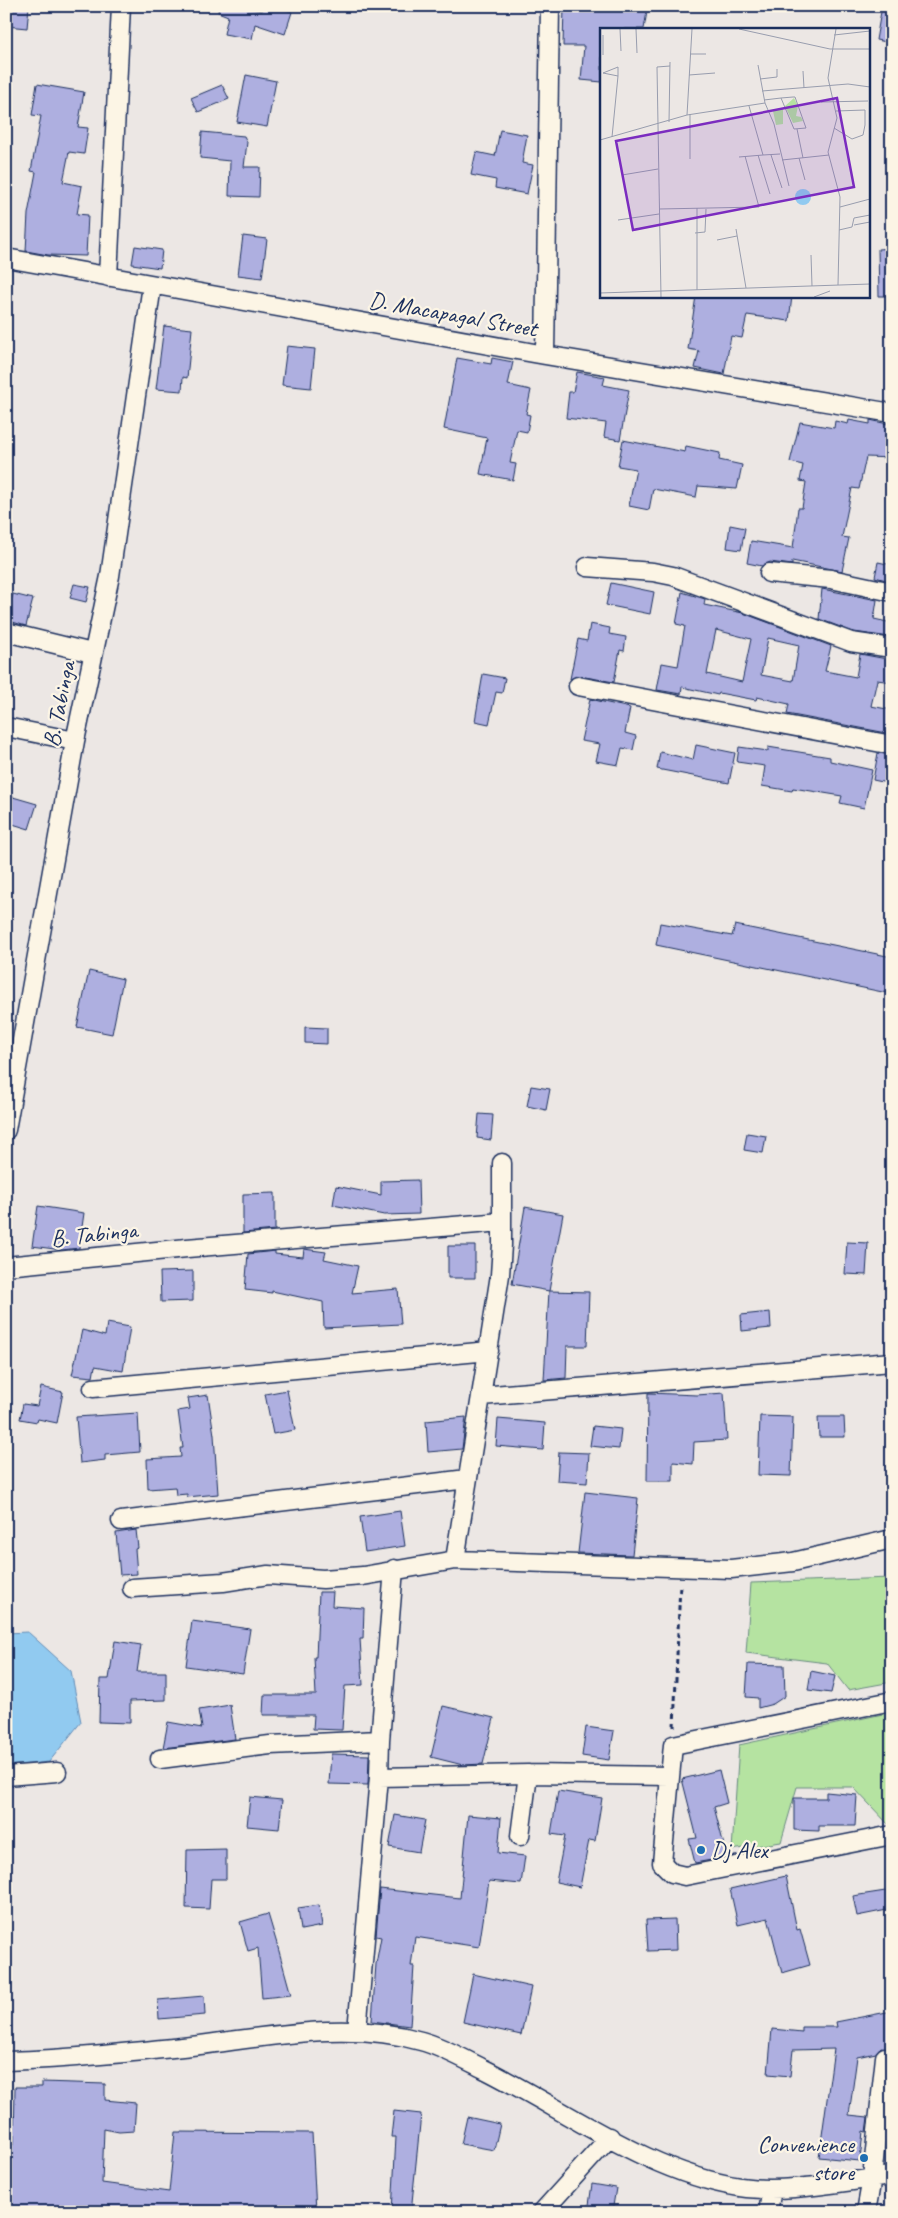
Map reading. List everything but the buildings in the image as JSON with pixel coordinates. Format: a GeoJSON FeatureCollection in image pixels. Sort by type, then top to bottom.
{"type":"FeatureCollection","features":[{"type":"Feature","properties":{"kind":"street"},"geometry":{"type":"LineString","coordinates":[[108,277],[121,6]]}},
{"type":"Feature","properties":{"kind":"street"},"geometry":{"type":"LineString","coordinates":[[544,355],[550,6]]}},
{"type":"Feature","properties":{"kind":"street","name":"D. Macapagal Street"},"geometry":{"type":"LineString","coordinates":[[6,258],[544,355],[892,413]]}},
{"type":"Feature","properties":{"kind":"street","name":"B. Tabinga"},"geometry":{"type":"LineString","coordinates":[[6,1130],[75,741],[92,653],[110,576],[152,285]]}},
{"type":"Feature","properties":{"kind":"street"},"geometry":{"type":"LineString","coordinates":[[588,567],[653,572],[673,576],[852,642],[892,648]]}},
{"type":"Feature","properties":{"kind":"street"},"geometry":{"type":"LineString","coordinates":[[769,573],[838,580],[892,592]]}},
{"type":"Feature","properties":{"kind":"street"},"geometry":{"type":"LineString","coordinates":[[6,632],[92,653]]}},
{"type":"Feature","properties":{"kind":"street"},"geometry":{"type":"LineString","coordinates":[[578,686],[892,745]]}},
{"type":"Feature","properties":{"kind":"street"},"geometry":{"type":"LineString","coordinates":[[6,727],[75,741]]}},
{"type":"Feature","properties":{"kind":"street"},"geometry":{"type":"LineString","coordinates":[[455,1560],[466,1479],[489,1351],[500,1275],[502,1163]]}},
{"type":"Feature","properties":{"kind":"street","name":"B. Tabinga"},"geometry":{"type":"LineString","coordinates":[[6,1266],[187,1248],[502,1222]]}},
{"type":"Feature","properties":{"kind":"street"},"geometry":{"type":"LineString","coordinates":[[92,1388],[489,1351]]}},
{"type":"Feature","properties":{"kind":"street"},"geometry":{"type":"LineString","coordinates":[[481,1396],[892,1362]]}},
{"type":"Feature","properties":{"kind":"street"},"geometry":{"type":"LineString","coordinates":[[121,1521],[466,1479]]}},
{"type":"Feature","properties":{"kind":"street"},"geometry":{"type":"LineString","coordinates":[[132,1588],[223,1582],[268,1574],[323,1579],[339,1578],[455,1560],[681,1568],[764,1567],[892,1538]]}},
{"type":"Feature","properties":{"kind":"street"},"geometry":{"type":"LineString","coordinates":[[356,2031],[379,1778],[380,1740],[394,1569]]}},
{"type":"Feature","properties":{"kind":"street"},"geometry":{"type":"LineString","coordinates":[[892,1701],[673,1745],[662,1863],[666,1869],[685,1876],[892,1835]]}},
{"type":"Feature","properties":{"kind":"street"},"geometry":{"type":"LineString","coordinates":[[160,1760],[270,1745],[380,1740]]}},
{"type":"Feature","properties":{"kind":"street"},"geometry":{"type":"LineString","coordinates":[[6,1776],[57,1772]]}},
{"type":"Feature","properties":{"kind":"street"},"geometry":{"type":"LineString","coordinates":[[379,1778],[528,1774],[670,1776]]}},
{"type":"Feature","properties":{"kind":"street"},"geometry":{"type":"LineString","coordinates":[[520,1836],[528,1774]]}},
{"type":"Feature","properties":{"kind":"street"},"geometry":{"type":"LineString","coordinates":[[6,2061],[139,2052],[305,2032],[356,2031],[422,2041],[529,2092],[668,2168],[703,2180],[741,2187],[772,2189],[892,2176]]}},
{"type":"Feature","properties":{"kind":"street"},"geometry":{"type":"LineString","coordinates":[[866,2212],[872,2178],[885,2057]]}},
{"type":"Feature","properties":{"kind":"street"},"geometry":{"type":"LineString","coordinates":[[542,2212],[610,2137]]}},
{"type":"Feature","properties":{"kind":"street"},"geometry":{"type":"LineString","coordinates":[[768,2212],[772,2189]]}},
{"type":"Feature","properties":{"kind":"path"},"geometry":{"type":"LineString","coordinates":[[673,1745],[681,1568]]}},
{"type":"Feature","properties":{"kind":"green space"},"geometry":{"type":"Polygon","coordinates":[[[891,1578],[892,1682],[848,1690],[827,1663],[746,1653],[751,1583],[891,1578]]]}},
{"type":"Feature","properties":{"kind":"green space"},"geometry":{"type":"Polygon","coordinates":[[[892,1712],[892,1823],[888,1824],[853,1787],[797,1787],[781,1842],[732,1850],[739,1745],[892,1712]]]}},
{"type":"Feature","properties":{"kind":"water"},"geometry":{"type":"Polygon","coordinates":[[[28,1632],[71,1671],[81,1722],[49,1762],[6,1766],[6,1633],[28,1632]]]}},
{"type":"Feature","properties":{"kind":"place","name":"Dj Alex"},"geometry":{"type":"Point","coordinates":[701,1850]}},
{"type":"Feature","properties":{"kind":"place","name":"Convenience store"},"geometry":{"type":"Point","coordinates":[864,2158]}}]}
